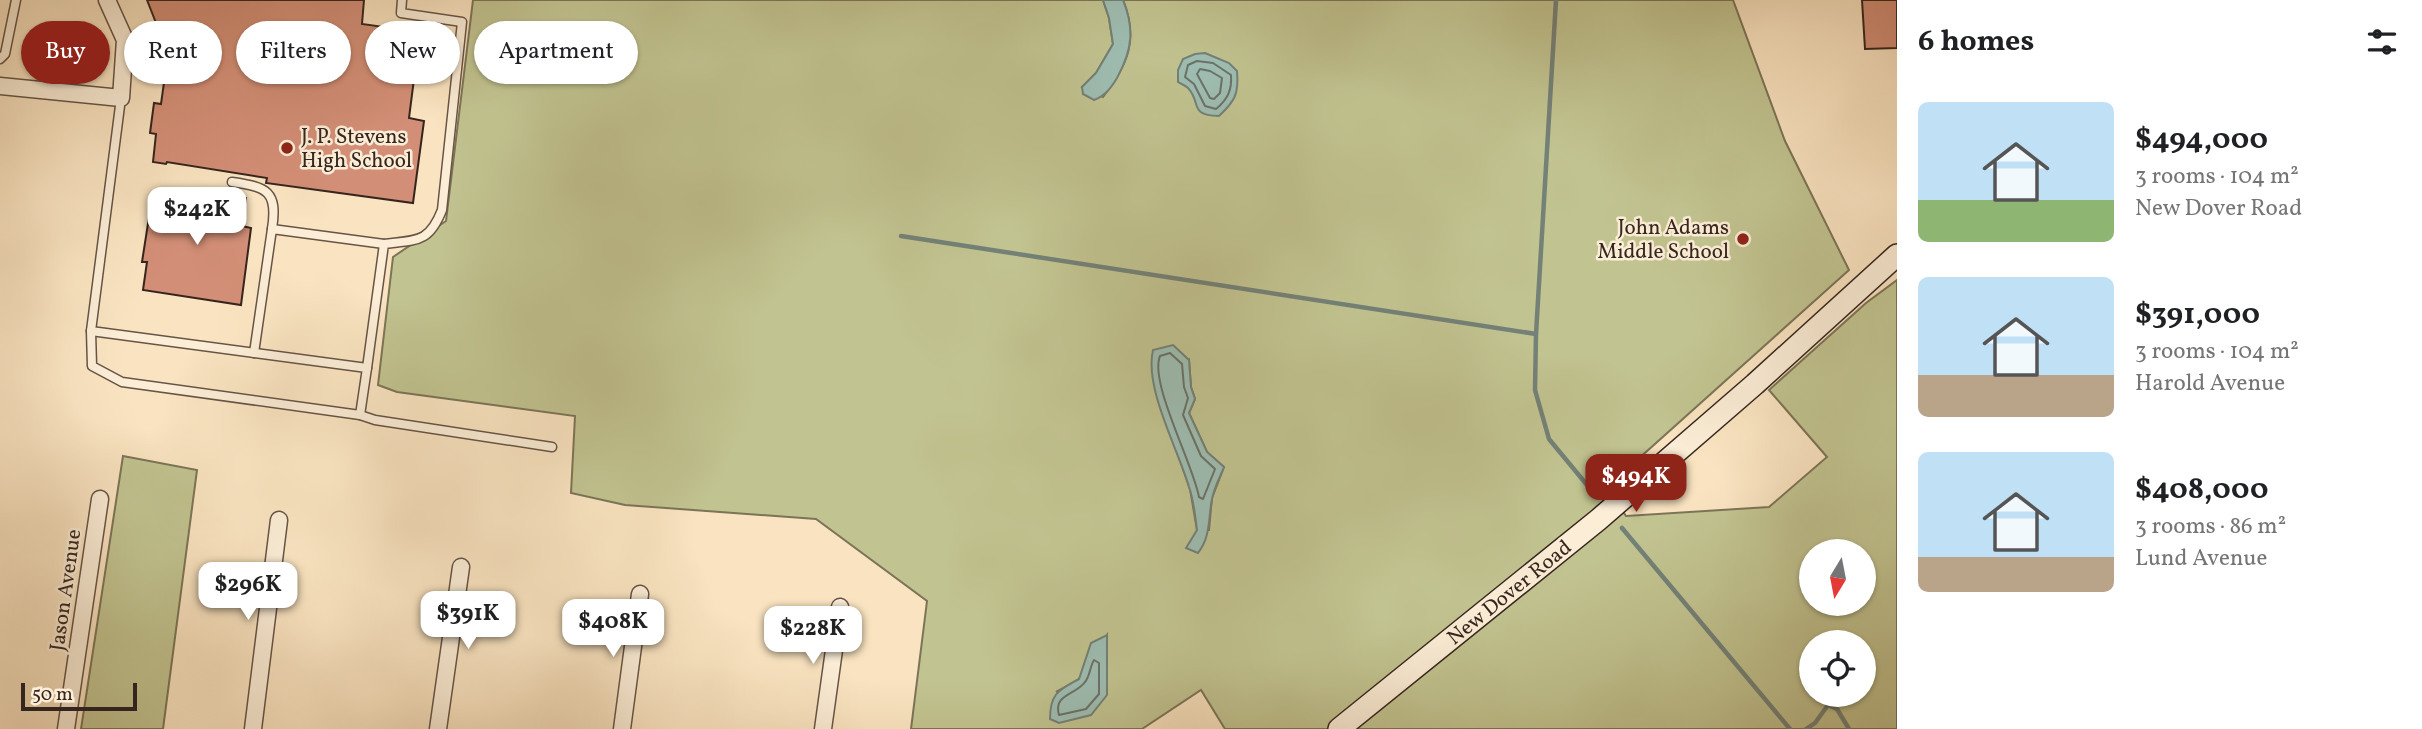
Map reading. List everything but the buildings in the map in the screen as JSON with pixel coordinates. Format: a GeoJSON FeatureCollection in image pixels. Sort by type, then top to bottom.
{"type":"FeatureCollection","features":[{"type":"Feature","properties":{"kind":"street"},"geometry":{"type":"LineString","coordinates":[[0,86],[121,98],[125,40],[107,0]]}},
{"type":"Feature","properties":{"kind":"street","name":"New Dover Road"},"geometry":{"type":"LineString","coordinates":[[1339,729],[1598,520],[1897,256]]}},
{"type":"Feature","properties":{"kind":"street","name":"Jason Avenue"},"geometry":{"type":"LineString","coordinates":[[66,729],[100,499]]}},
{"type":"Feature","properties":{"kind":"street"},"geometry":{"type":"LineString","coordinates":[[253,729],[279,520]]}},
{"type":"Feature","properties":{"kind":"street"},"geometry":{"type":"LineString","coordinates":[[438,729],[461,567]]}},
{"type":"Feature","properties":{"kind":"street"},"geometry":{"type":"LineString","coordinates":[[622,729],[640,594]]}},
{"type":"Feature","properties":{"kind":"street"},"geometry":{"type":"LineString","coordinates":[[823,729],[840,607]]}},
{"type":"Feature","properties":{"kind":"lane"},"geometry":{"type":"LineString","coordinates":[[0,59],[5,54],[16,0]]}},
{"type":"Feature","properties":{"kind":"lane"},"geometry":{"type":"LineString","coordinates":[[272,229],[384,244],[421,239],[435,228],[442,209],[463,22],[401,13],[402,0]]}},
{"type":"Feature","properties":{"kind":"lane"},"geometry":{"type":"LineString","coordinates":[[121,98],[91,331],[92,366],[122,382],[360,415],[374,420],[552,447]]}},
{"type":"Feature","properties":{"kind":"lane"},"geometry":{"type":"LineString","coordinates":[[232,182],[264,190],[273,199],[274,214],[254,353]]}},
{"type":"Feature","properties":{"kind":"lane"},"geometry":{"type":"LineString","coordinates":[[360,415],[384,244]]}},
{"type":"Feature","properties":{"kind":"lane"},"geometry":{"type":"LineString","coordinates":[[91,331],[367,368]]}},
{"type":"Feature","properties":{"kind":"green space"},"geometry":{"type":"Polygon","coordinates":[[[473,0],[1103,0],[1113,44],[1096,73],[1082,87],[1103,97],[1125,63],[1128,51],[1130,27],[1123,0],[1733,0],[1785,141],[1849,270],[1607,487],[1626,516],[1769,507],[1827,457],[1769,390],[1866,303],[1897,280],[1897,729],[1225,729],[1201,690],[1142,729],[911,729],[927,601],[816,519],[625,505],[571,493],[575,416],[397,392],[378,385],[393,257],[446,221],[473,0]],[[1189,360],[1156,392],[1190,489],[1197,530],[1209,530],[1212,498],[1224,467],[1207,452],[1189,413],[1195,399],[1191,387],[1189,360]],[[1107,635],[1079,679],[1056,692],[1106,665],[1107,635]]]}},
{"type":"Feature","properties":{"kind":"green space"},"geometry":{"type":"Polygon","coordinates":[[[123,456],[197,470],[163,729],[81,729],[123,456]]]}},
{"type":"Feature","properties":{"kind":"water"},"geometry":{"type":"Polygon","coordinates":[[[1103,0],[1123,0],[1129,21],[1130,40],[1117,78],[1107,91],[1094,100],[1083,94],[1082,87],[1096,73],[1113,44],[1103,0]]]}},
{"type":"Feature","properties":{"kind":"water"},"geometry":{"type":"Polygon","coordinates":[[[1205,53],[1229,63],[1237,71],[1235,96],[1219,116],[1199,111],[1192,93],[1178,82],[1178,70],[1183,59],[1205,53]]]}},
{"type":"Feature","properties":{"kind":"water"},"geometry":{"type":"Polygon","coordinates":[[[1173,345],[1189,360],[1191,387],[1195,399],[1189,413],[1207,452],[1224,467],[1213,495],[1207,534],[1198,553],[1186,548],[1197,530],[1191,492],[1153,382],[1153,350],[1173,345]]]}},
{"type":"Feature","properties":{"kind":"water"},"geometry":{"type":"Polygon","coordinates":[[[1107,635],[1107,695],[1091,715],[1059,723],[1050,719],[1050,710],[1057,693],[1079,679],[1091,643],[1107,635]]]}},
{"type":"Feature","properties":{"kind":"waterway"},"geometry":{"type":"LineString","coordinates":[[1556,0],[1535,390],[1549,439],[1592,491]]}},
{"type":"Feature","properties":{"kind":"waterway"},"geometry":{"type":"LineString","coordinates":[[901,236],[1536,334]]}},
{"type":"Feature","properties":{"kind":"waterway"},"geometry":{"type":"LineString","coordinates":[[1622,528],[1790,729]]}},
{"type":"Feature","properties":{"kind":"waterway"},"geometry":{"type":"LineString","coordinates":[[1806,729],[1815,723],[1828,705],[1837,709],[1849,729]]}},
{"type":"Feature","properties":{"kind":"place","name":"J. P. Stevens High School"},"geometry":{"type":"Point","coordinates":[287,148]}},
{"type":"Feature","properties":{"kind":"place","name":"John Adams Middle School"},"geometry":{"type":"Point","coordinates":[1743,239]}}]}
